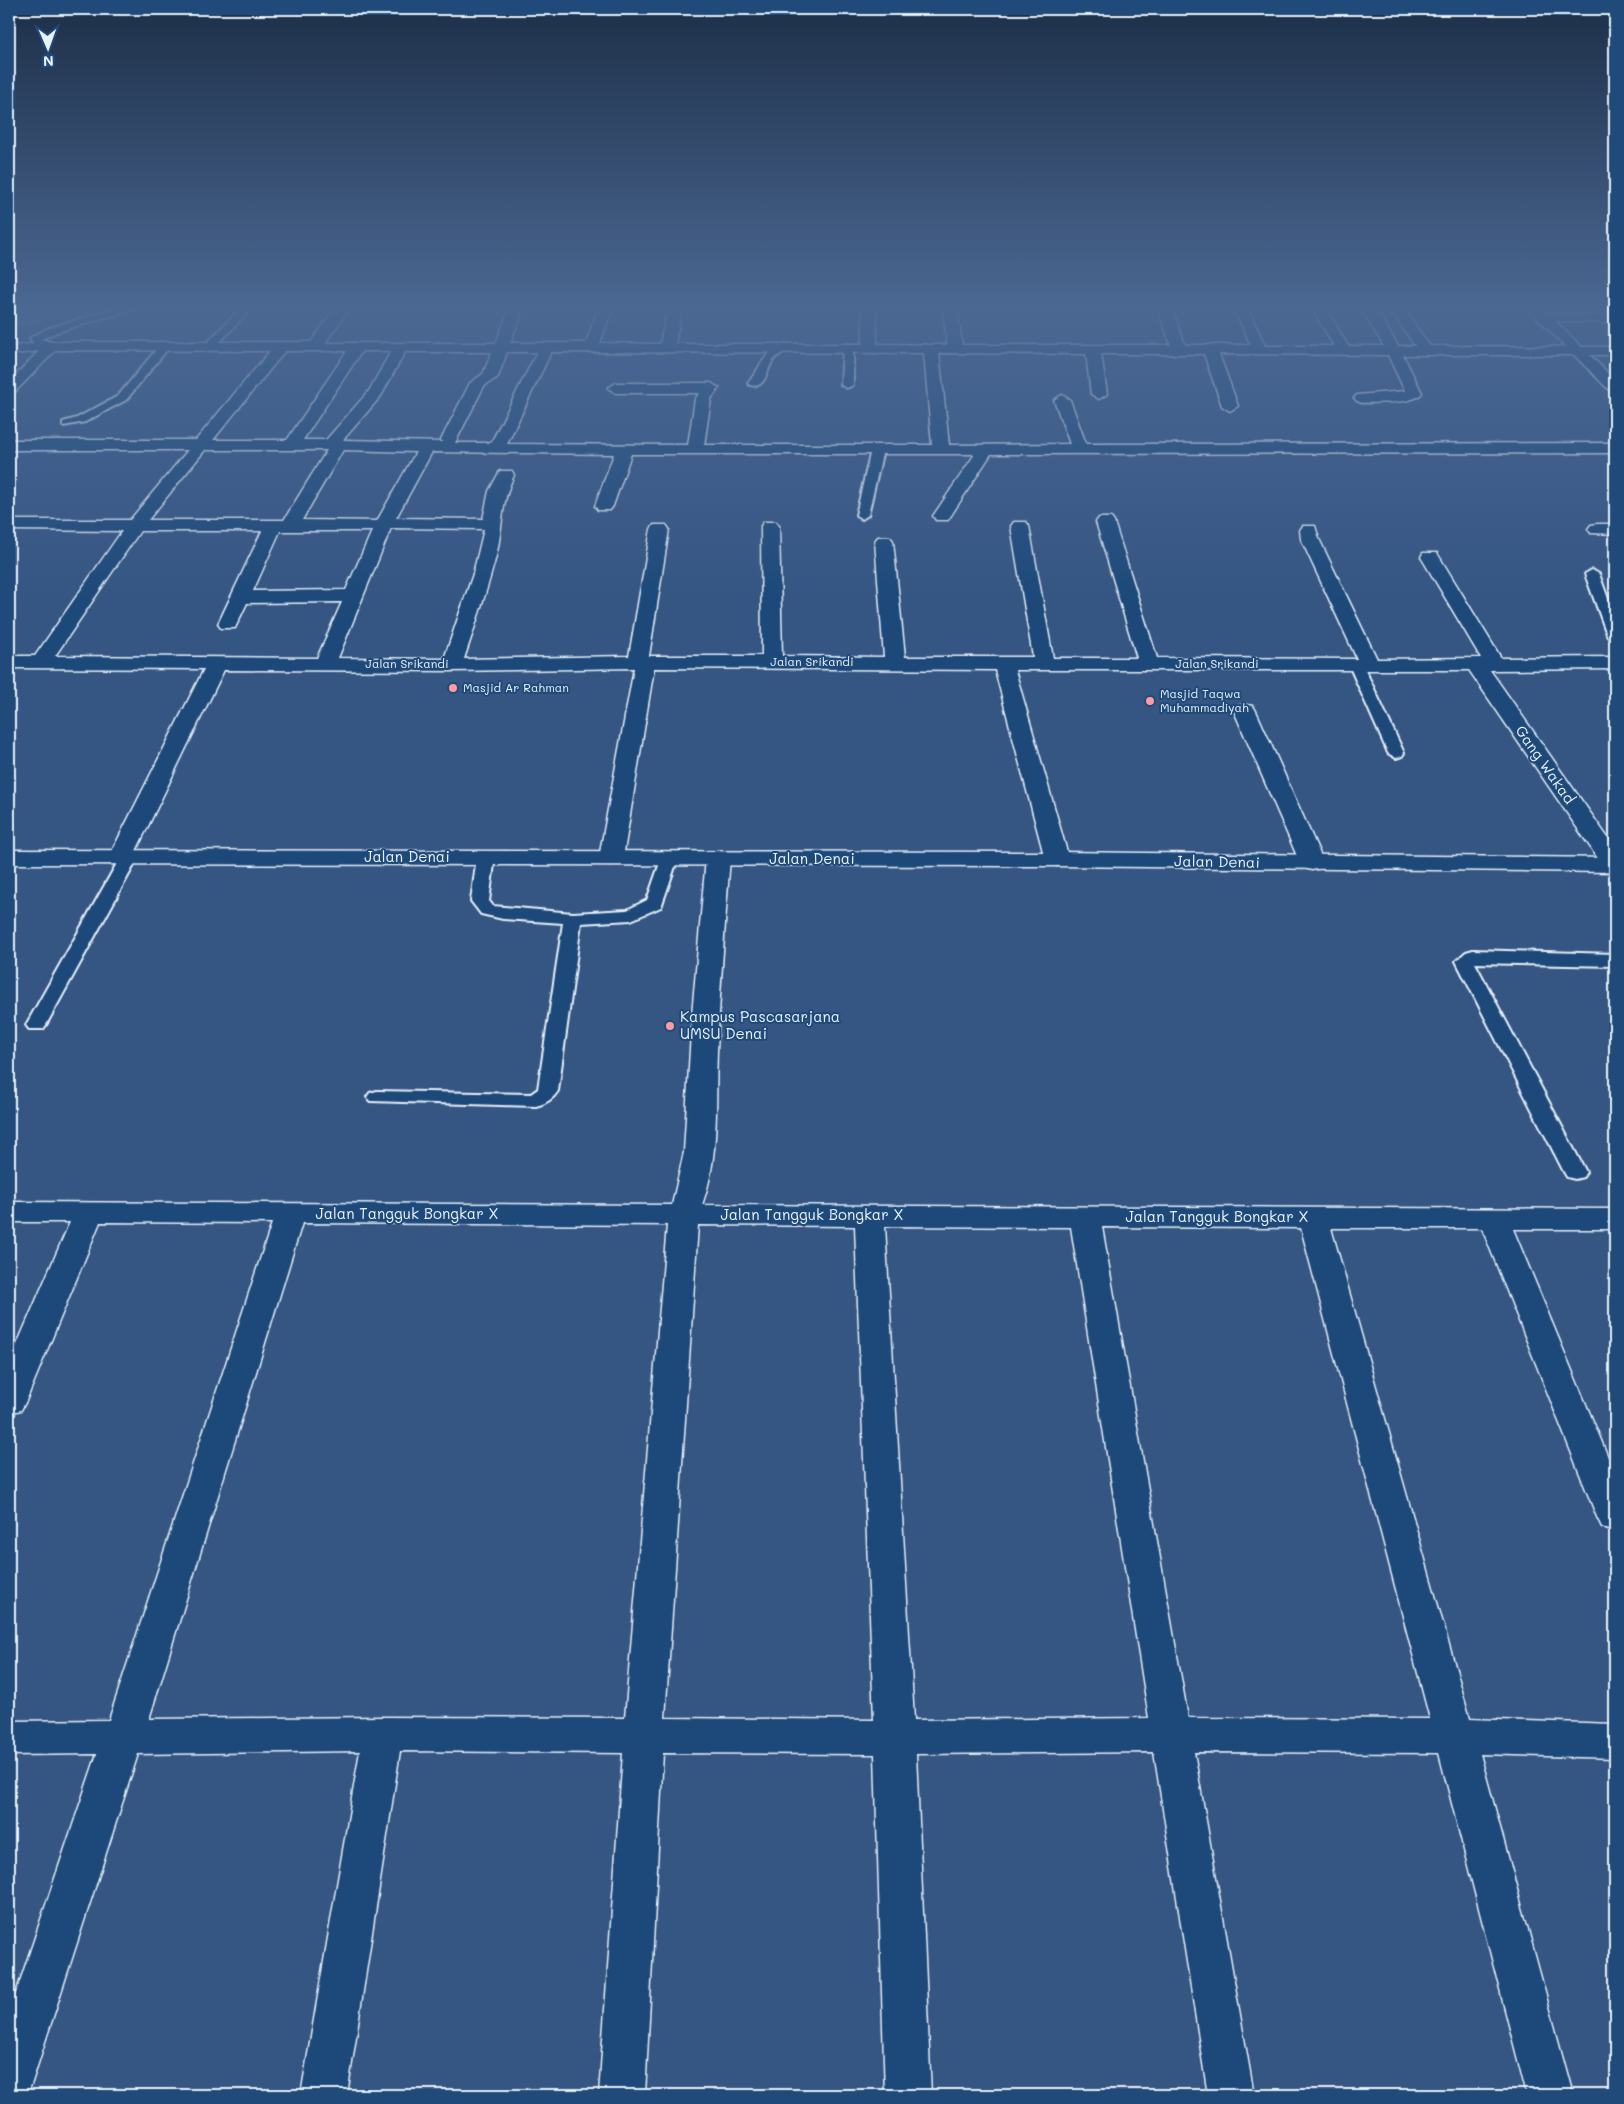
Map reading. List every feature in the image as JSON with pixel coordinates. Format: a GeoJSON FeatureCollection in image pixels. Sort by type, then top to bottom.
{"type":"FeatureCollection","features":[{"type":"Feature","properties":{"kind":"street"},"geometry":{"type":"LineString","coordinates":[[40,663],[134,526],[233,405]]}},
{"type":"Feature","properties":{"kind":"street"},"geometry":{"type":"LineString","coordinates":[[292,445],[318,405]]}},
{"type":"Feature","properties":{"kind":"street"},"geometry":{"type":"LineString","coordinates":[[228,624],[240,597],[282,526],[334,445],[366,405]]}},
{"type":"Feature","properties":{"kind":"street"},"geometry":{"type":"LineString","coordinates":[[449,440],[466,405]]}},
{"type":"Feature","properties":{"kind":"street"},"geometry":{"type":"LineString","coordinates":[[497,448],[518,405]]}},
{"type":"Feature","properties":{"kind":"street"},"geometry":{"type":"LineString","coordinates":[[696,450],[702,405]]}},
{"type":"Feature","properties":{"kind":"street"},"geometry":{"type":"LineString","coordinates":[[937,405],[942,451]]}},
{"type":"Feature","properties":{"kind":"street"},"geometry":{"type":"LineString","coordinates":[[1064,405],[1080,449]]}},
{"type":"Feature","properties":{"kind":"street"},"geometry":{"type":"LineString","coordinates":[[9,445],[334,445],[624,450],[942,451],[1615,448]]}},
{"type":"Feature","properties":{"kind":"street"},"geometry":{"type":"LineString","coordinates":[[325,664],[383,525],[427,448]]}},
{"type":"Feature","properties":{"kind":"street"},"geometry":{"type":"LineString","coordinates":[[604,506],[624,450]]}},
{"type":"Feature","properties":{"kind":"street"},"geometry":{"type":"LineString","coordinates":[[942,516],[986,450]]}},
{"type":"Feature","properties":{"kind":"street"},"geometry":{"type":"LineString","coordinates":[[452,664],[482,574],[493,529],[492,524],[498,491],[506,475]]}},
{"type":"Feature","properties":{"kind":"street"},"geometry":{"type":"LineString","coordinates":[[1105,522],[1149,664]]}},
{"type":"Feature","properties":{"kind":"street"},"geometry":{"type":"LineString","coordinates":[[9,525],[282,526],[492,524]]}},
{"type":"Feature","properties":{"kind":"street"},"geometry":{"type":"LineString","coordinates":[[770,526],[772,662]]}},
{"type":"Feature","properties":{"kind":"street"},"geometry":{"type":"LineString","coordinates":[[1020,526],[1044,663]]}},
{"type":"Feature","properties":{"kind":"street"},"geometry":{"type":"LineString","coordinates":[[612,858],[660,529]]}},
{"type":"Feature","properties":{"kind":"street"},"geometry":{"type":"LineString","coordinates":[[1597,530],[1615,529]]}},
{"type":"Feature","properties":{"kind":"street"},"geometry":{"type":"LineString","coordinates":[[1309,530],[1310,539],[1363,665]]}},
{"type":"Feature","properties":{"kind":"street"},"geometry":{"type":"LineString","coordinates":[[884,541],[894,662]]}},
{"type":"Feature","properties":{"kind":"street","name":"Gang Wakad"},"geometry":{"type":"LineString","coordinates":[[1430,557],[1485,665],[1615,865]]}},
{"type":"Feature","properties":{"kind":"street"},"geometry":{"type":"LineString","coordinates":[[240,597],[352,596]]}},
{"type":"Feature","properties":{"kind":"street","name":"Jalan Srikandi"},"geometry":{"type":"LineString","coordinates":[[9,662],[217,664],[894,662],[1363,665],[1615,663]]}},
{"type":"Feature","properties":{"kind":"street"},"geometry":{"type":"LineString","coordinates":[[1003,663],[1057,859]]}},
{"type":"Feature","properties":{"kind":"street"},"geometry":{"type":"LineString","coordinates":[[125,858],[217,664]]}},
{"type":"Feature","properties":{"kind":"street"},"geometry":{"type":"LineString","coordinates":[[1245,712],[1312,863]]}},
{"type":"Feature","properties":{"kind":"street","name":"Jalan Denai"},"geometry":{"type":"LineString","coordinates":[[9,857],[1057,859],[1615,865]]}},
{"type":"Feature","properties":{"kind":"street"},"geometry":{"type":"LineString","coordinates":[[622,2095],[644,1734],[718,858]]}},
{"type":"Feature","properties":{"kind":"street","name":"Jalan Tangguk Bongkar X"},"geometry":{"type":"LineString","coordinates":[[9,1212],[290,1214],[689,1196],[869,1215],[1615,1218]]}},
{"type":"Feature","properties":{"kind":"street"},"geometry":{"type":"LineString","coordinates":[[9,1401],[88,1213]]}},
{"type":"Feature","properties":{"kind":"street"},"geometry":{"type":"LineString","coordinates":[[9,2082],[123,1737],[290,1214]]}},
{"type":"Feature","properties":{"kind":"street"},"geometry":{"type":"LineString","coordinates":[[869,1215],[895,1738],[908,2095]]}},
{"type":"Feature","properties":{"kind":"street"},"geometry":{"type":"LineString","coordinates":[[1085,1216],[1170,1735],[1232,2095]]}},
{"type":"Feature","properties":{"kind":"street"},"geometry":{"type":"LineString","coordinates":[[1312,1217],[1455,1736],[1550,2095]]}},
{"type":"Feature","properties":{"kind":"street"},"geometry":{"type":"LineString","coordinates":[[1493,1218],[1615,1517]]}},
{"type":"Feature","properties":{"kind":"street"},"geometry":{"type":"LineString","coordinates":[[324,2095],[383,1734]]}},
{"type":"Feature","properties":{"kind":"street"},"geometry":{"type":"LineString","coordinates":[[9,1738],[383,1734],[644,1734],[895,1738],[1170,1735],[1455,1736],[1615,1741]]}},
{"type":"Feature","properties":{"kind":"lane"},"geometry":{"type":"LineString","coordinates":[[67,424],[81,420],[109,405]]}},
{"type":"Feature","properties":{"kind":"lane"},"geometry":{"type":"LineString","coordinates":[[862,515],[876,450]]}},
{"type":"Feature","properties":{"kind":"lane"},"geometry":{"type":"LineString","coordinates":[[1592,574],[1615,638]]}},
{"type":"Feature","properties":{"kind":"lane"},"geometry":{"type":"LineString","coordinates":[[1363,665],[1396,753]]}},
{"type":"Feature","properties":{"kind":"lane"},"geometry":{"type":"LineString","coordinates":[[486,857],[480,901],[487,910],[503,914],[574,918],[631,915],[655,903],[669,858]]}},
{"type":"Feature","properties":{"kind":"lane"},"geometry":{"type":"LineString","coordinates":[[36,1025],[125,858]]}},
{"type":"Feature","properties":{"kind":"lane"},"geometry":{"type":"LineString","coordinates":[[377,1098],[536,1100],[548,1091],[574,918]]}},
{"type":"Feature","properties":{"kind":"lane"},"geometry":{"type":"LineString","coordinates":[[1575,1172],[1464,961],[1473,956],[1615,960]]}},
{"type":"Feature","properties":{"kind":"place","name":"Masjid Ar Rahman"},"geometry":{"type":"Point","coordinates":[453,688]}},
{"type":"Feature","properties":{"kind":"place","name":"Masjid Taqwa Muhammadiyah"},"geometry":{"type":"Point","coordinates":[1150,701]}},
{"type":"Feature","properties":{"kind":"place","name":"Kampus Pascasarjana UMSU Denai"},"geometry":{"type":"Point","coordinates":[670,1026]}}]}
